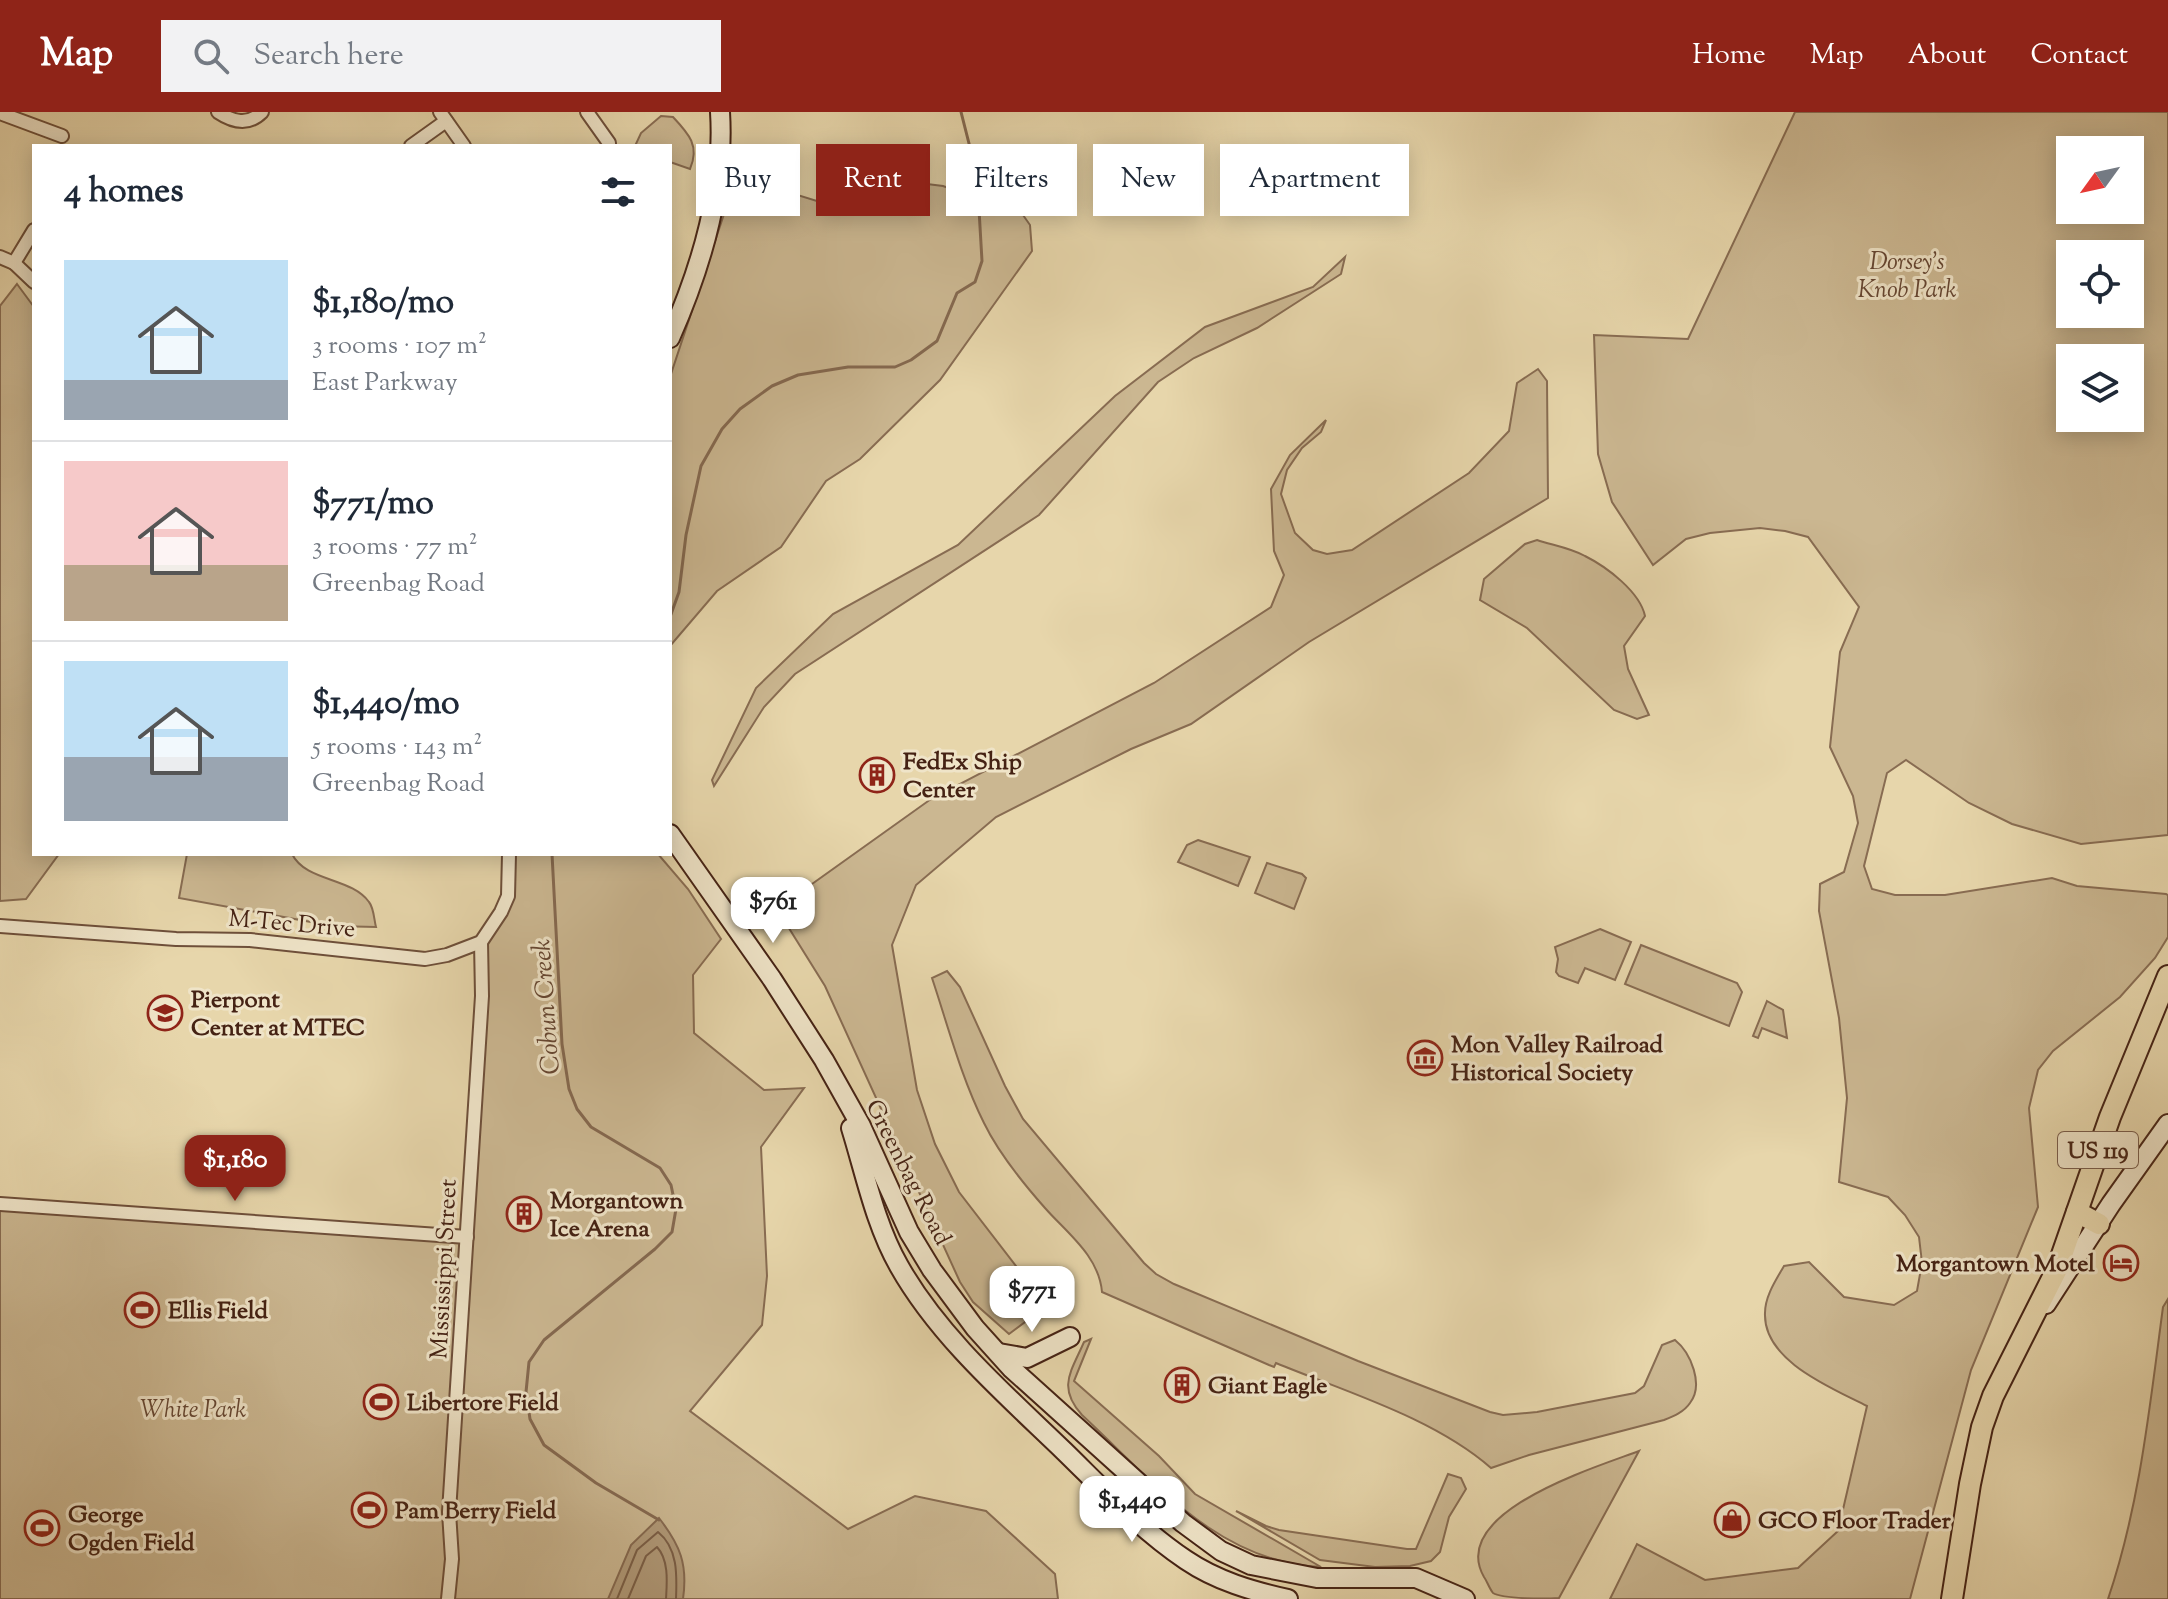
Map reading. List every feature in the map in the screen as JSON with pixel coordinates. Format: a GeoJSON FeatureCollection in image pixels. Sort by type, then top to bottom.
{"type":"FeatureCollection","features":[{"type":"Feature","properties":{"kind":"main road"},"geometry":{"type":"LineString","coordinates":[[672,333],[705,244],[713,209],[720,112]]}},
{"type":"Feature","properties":{"kind":"main road","name":"Greenbag Road"},"geometry":{"type":"LineString","coordinates":[[672,837],[790,1006],[835,1080],[861,1126],[909,1232],[932,1270],[996,1352],[1183,1523],[1221,1551],[1251,1565],[1334,1580],[1416,1578],[1457,1596]]}},
{"type":"Feature","properties":{"kind":"main road","name":"US 119"},"geometry":{"type":"LineString","coordinates":[[1952,1599],[1982,1427],[2000,1382],[2057,1269],[2110,1117],[2168,976]]}},
{"type":"Feature","properties":{"kind":"main road","name":"Greenbag Road"},"geometry":{"type":"LineString","coordinates":[[835,1080],[888,1244],[907,1280],[949,1333],[1023,1411],[1162,1543],[1188,1561],[1231,1583],[1288,1599]]}},
{"type":"Feature","properties":{"kind":"main road"},"geometry":{"type":"LineString","coordinates":[[2030,1325],[2168,1124]]}},
{"type":"Feature","properties":{"kind":"main road"},"geometry":{"type":"LineString","coordinates":[[2077,1212],[2099,1224]]}},
{"type":"Feature","properties":{"kind":"main road"},"geometry":{"type":"LineString","coordinates":[[996,1352],[1027,1358],[1070,1337]]}},
{"type":"Feature","properties":{"kind":"main road","name":"Greenbag Road"},"geometry":{"type":"LineString","coordinates":[[1425,1599],[1457,1596]]}},
{"type":"Feature","properties":{"kind":"street"},"geometry":{"type":"LineString","coordinates":[[218,112],[232,121],[245,122],[262,112]]}},
{"type":"Feature","properties":{"kind":"street"},"geometry":{"type":"LineString","coordinates":[[587,112],[609,143]]}},
{"type":"Feature","properties":{"kind":"street"},"geometry":{"type":"LineString","coordinates":[[0,113],[62,136]]}},
{"type":"Feature","properties":{"kind":"street"},"geometry":{"type":"LineString","coordinates":[[413,144],[443,116],[463,144]]}},
{"type":"Feature","properties":{"kind":"street"},"geometry":{"type":"LineString","coordinates":[[14,263],[32,233]]}},
{"type":"Feature","properties":{"kind":"street"},"geometry":{"type":"LineString","coordinates":[[0,257],[14,263],[32,280]]}},
{"type":"Feature","properties":{"kind":"street"},"geometry":{"type":"LineString","coordinates":[[481,942],[508,896],[509,856]]}},
{"type":"Feature","properties":{"kind":"street","name":"M-Tec Drive"},"geometry":{"type":"LineString","coordinates":[[0,926],[176,939],[250,940],[425,959],[447,955],[481,942]]}},
{"type":"Feature","properties":{"kind":"street","name":"Mississippi Street"},"geometry":{"type":"LineString","coordinates":[[448,1599],[452,1559],[449,1512],[482,985],[481,942]]}},
{"type":"Feature","properties":{"kind":"street"},"geometry":{"type":"LineString","coordinates":[[0,1204],[467,1237]]}},
{"type":"Feature","properties":{"kind":"green space","name":"Dorsey's Knob Park"},"geometry":{"type":"Polygon","coordinates":[[[1795,112],[2168,112],[2168,835],[2081,844],[2012,824],[1969,803],[1906,760],[1887,773],[1864,866],[1872,889],[1895,895],[1945,895],[2052,878],[2077,886],[2168,895],[2168,937],[2155,958],[2120,997],[2053,1051],[2038,1070],[2029,1108],[2038,1207],[1971,1370],[1910,1599],[1610,1599],[1637,1544],[1705,1580],[1798,1568],[1838,1531],[1867,1406],[1819,1381],[1787,1359],[1767,1330],[1767,1300],[1784,1266],[1809,1262],[1844,1297],[1894,1305],[1917,1291],[1922,1263],[1919,1237],[1905,1215],[1888,1197],[1839,1182],[1847,1098],[1839,1018],[1819,911],[1820,884],[1844,872],[1858,823],[1853,796],[1830,747],[1840,652],[1859,607],[1808,537],[1785,531],[1760,528],[1710,533],[1686,539],[1653,565],[1612,502],[1598,454],[1594,335],[1688,339],[1795,112]]]}},
{"type":"Feature","properties":{"kind":"green space"},"geometry":{"type":"Polygon","coordinates":[[[661,116],[673,117],[688,135],[693,147],[690,169],[672,163],[672,144],[636,144],[641,133],[661,116]]]}},
{"type":"Feature","properties":{"kind":"green space"},"geometry":{"type":"Polygon","coordinates":[[[930,184],[946,187],[946,216],[1024,216],[1030,225],[1032,251],[940,380],[860,459],[826,481],[781,547],[717,591],[672,644],[672,371],[723,216],[800,216],[800,196],[816,201],[816,216],[930,216],[930,184]]]}},
{"type":"Feature","properties":{"kind":"green space"},"geometry":{"type":"Polygon","coordinates":[[[1345,257],[1341,274],[1257,328],[1194,358],[1158,382],[1039,515],[795,674],[764,707],[714,786],[712,780],[756,688],[833,614],[958,545],[1115,396],[1205,327],[1313,287],[1345,257]]]}},
{"type":"Feature","properties":{"kind":"green space"},"geometry":{"type":"Polygon","coordinates":[[[17,284],[32,304],[32,856],[58,856],[26,899],[0,901],[0,306],[17,284]]]}},
{"type":"Feature","properties":{"kind":"green space"},"geometry":{"type":"Polygon","coordinates":[[[1538,369],[1547,381],[1548,498],[1309,642],[1191,724],[1131,749],[996,817],[916,885],[892,945],[917,1090],[935,1144],[959,1192],[1039,1296],[1029,1319],[1009,1334],[973,1302],[960,1282],[825,986],[777,909],[931,799],[1154,683],[1271,607],[1284,575],[1274,551],[1271,489],[1290,455],[1326,420],[1321,432],[1302,448],[1287,470],[1281,494],[1295,533],[1313,550],[1327,554],[1352,550],[1469,473],[1509,431],[1517,383],[1538,369]]]}},
{"type":"Feature","properties":{"kind":"green space"},"geometry":{"type":"Polygon","coordinates":[[[1537,540],[1574,551],[1594,561],[1612,573],[1637,598],[1645,616],[1624,646],[1628,669],[1649,715],[1637,719],[1614,710],[1527,628],[1480,600],[1484,579],[1525,544],[1537,540]]]}},
{"type":"Feature","properties":{"kind":"green space"},"geometry":{"type":"Polygon","coordinates":[[[1198,840],[1250,857],[1238,886],[1178,862],[1187,845],[1198,840]]]}},
{"type":"Feature","properties":{"kind":"green space"},"geometry":{"type":"Polygon","coordinates":[[[187,856],[294,856],[307,870],[361,894],[371,905],[376,927],[333,926],[179,898],[187,856]]]}},
{"type":"Feature","properties":{"kind":"green space","name":"White Park"},"geometry":{"type":"Polygon","coordinates":[[[510,856],[660,856],[688,889],[721,939],[693,975],[694,1033],[764,1090],[804,1088],[761,1147],[767,1276],[762,1325],[690,1411],[848,1529],[915,1496],[986,1511],[1055,1574],[1058,1599],[0,1599],[0,1204],[467,1237],[481,942],[501,912],[510,856]]]}},
{"type":"Feature","properties":{"kind":"green space"},"geometry":{"type":"Polygon","coordinates":[[[1267,863],[1306,878],[1294,909],[1255,893],[1267,863]]]}},
{"type":"Feature","properties":{"kind":"green space"},"geometry":{"type":"Polygon","coordinates":[[[1600,929],[1631,942],[1615,980],[1585,968],[1578,983],[1559,976],[1556,972],[1558,959],[1555,947],[1600,929]]]}},
{"type":"Feature","properties":{"kind":"green space"},"geometry":{"type":"Polygon","coordinates":[[[1641,945],[1737,983],[1742,992],[1729,1026],[1625,984],[1641,945]]]}},
{"type":"Feature","properties":{"kind":"green space"},"geometry":{"type":"Polygon","coordinates":[[[947,971],[960,987],[1023,1119],[1156,1274],[1358,1361],[1503,1415],[1537,1412],[1635,1393],[1644,1386],[1662,1345],[1675,1340],[1694,1370],[1696,1387],[1690,1403],[1664,1420],[1491,1468],[1468,1450],[1416,1420],[1276,1363],[1274,1367],[1269,1365],[1102,1292],[1100,1279],[1088,1256],[1020,1178],[984,1123],[962,1070],[932,978],[947,971]]]}},
{"type":"Feature","properties":{"kind":"green space"},"geometry":{"type":"Polygon","coordinates":[[[1767,1001],[1783,1010],[1787,1038],[1762,1028],[1758,1038],[1753,1036],[1767,1001]]]}},
{"type":"Feature","properties":{"kind":"green space"},"geometry":{"type":"Polygon","coordinates":[[[2168,1299],[2168,1599],[2108,1599],[2136,1491],[2163,1307],[2168,1299]]]}},
{"type":"Feature","properties":{"kind":"green space"},"geometry":{"type":"Polygon","coordinates":[[[1091,1339],[1074,1381],[1159,1456],[1195,1494],[1321,1567],[1284,1562],[1250,1551],[1219,1534],[1161,1491],[1082,1415],[1070,1396],[1069,1379],[1084,1342],[1091,1339]]]}},
{"type":"Feature","properties":{"kind":"green space"},"geometry":{"type":"Polygon","coordinates":[[[1639,1451],[1559,1598],[1493,1593],[1484,1577],[1478,1554],[1487,1532],[1506,1513],[1562,1481],[1639,1451]]]}},
{"type":"Feature","properties":{"kind":"green space"},"geometry":{"type":"Polygon","coordinates":[[[1448,1474],[1461,1478],[1466,1489],[1449,1517],[1440,1552],[1431,1561],[1410,1566],[1375,1567],[1320,1560],[1236,1511],[1279,1530],[1416,1549],[1448,1474]]]}},
{"type":"Feature","properties":{"kind":"water"},"geometry":{"type":"Polygon","coordinates":[[[659,1518],[681,1556],[683,1599],[608,1599],[631,1545],[659,1518]]]}},
{"type":"Feature","properties":{"kind":"waterway","name":"Cobun Creek"},"geometry":{"type":"LineString","coordinates":[[672,611],[679,592],[686,535],[701,466],[722,429],[740,409],[772,386],[798,375],[848,367],[895,367],[911,360],[937,341],[957,293],[975,282],[982,261],[977,175],[961,112]]}},
{"type":"Feature","properties":{"kind":"waterway","name":"Cobun Creek"},"geometry":{"type":"LineString","coordinates":[[552,856],[562,1044],[569,1089],[577,1109],[591,1127],[660,1168],[671,1185],[676,1209],[672,1232],[655,1249],[544,1340],[529,1362],[526,1392],[530,1419],[544,1445],[596,1483],[659,1520]]}},
{"type":"Feature","properties":{"kind":"place","name":"FedEx Ship Center"},"geometry":{"type":"Point","coordinates":[877,775]}},
{"type":"Feature","properties":{"kind":"place","name":"Pierpont Center at MTEC"},"geometry":{"type":"Point","coordinates":[165,1013]}},
{"type":"Feature","properties":{"kind":"place","name":"Mon Valley Railroad Historical Society"},"geometry":{"type":"Point","coordinates":[1425,1058]}},
{"type":"Feature","properties":{"kind":"place","name":"Morgantown Ice Arena"},"geometry":{"type":"Point","coordinates":[524,1214]}},
{"type":"Feature","properties":{"kind":"place","name":"Morgantown Motel"},"geometry":{"type":"Point","coordinates":[2121,1263]}},
{"type":"Feature","properties":{"kind":"place","name":"Ellis Field"},"geometry":{"type":"Point","coordinates":[142,1310]}},
{"type":"Feature","properties":{"kind":"place","name":"Giant Eagle"},"geometry":{"type":"Point","coordinates":[1182,1385]}},
{"type":"Feature","properties":{"kind":"place","name":"Libertore Field"},"geometry":{"type":"Point","coordinates":[381,1402]}},
{"type":"Feature","properties":{"kind":"place","name":"Pam Berry Field"},"geometry":{"type":"Point","coordinates":[369,1510]}},
{"type":"Feature","properties":{"kind":"place","name":"GCO Floor Trader"},"geometry":{"type":"Point","coordinates":[1732,1520]}},
{"type":"Feature","properties":{"kind":"place","name":"George Ogden Field"},"geometry":{"type":"Point","coordinates":[42,1528]}}]}
